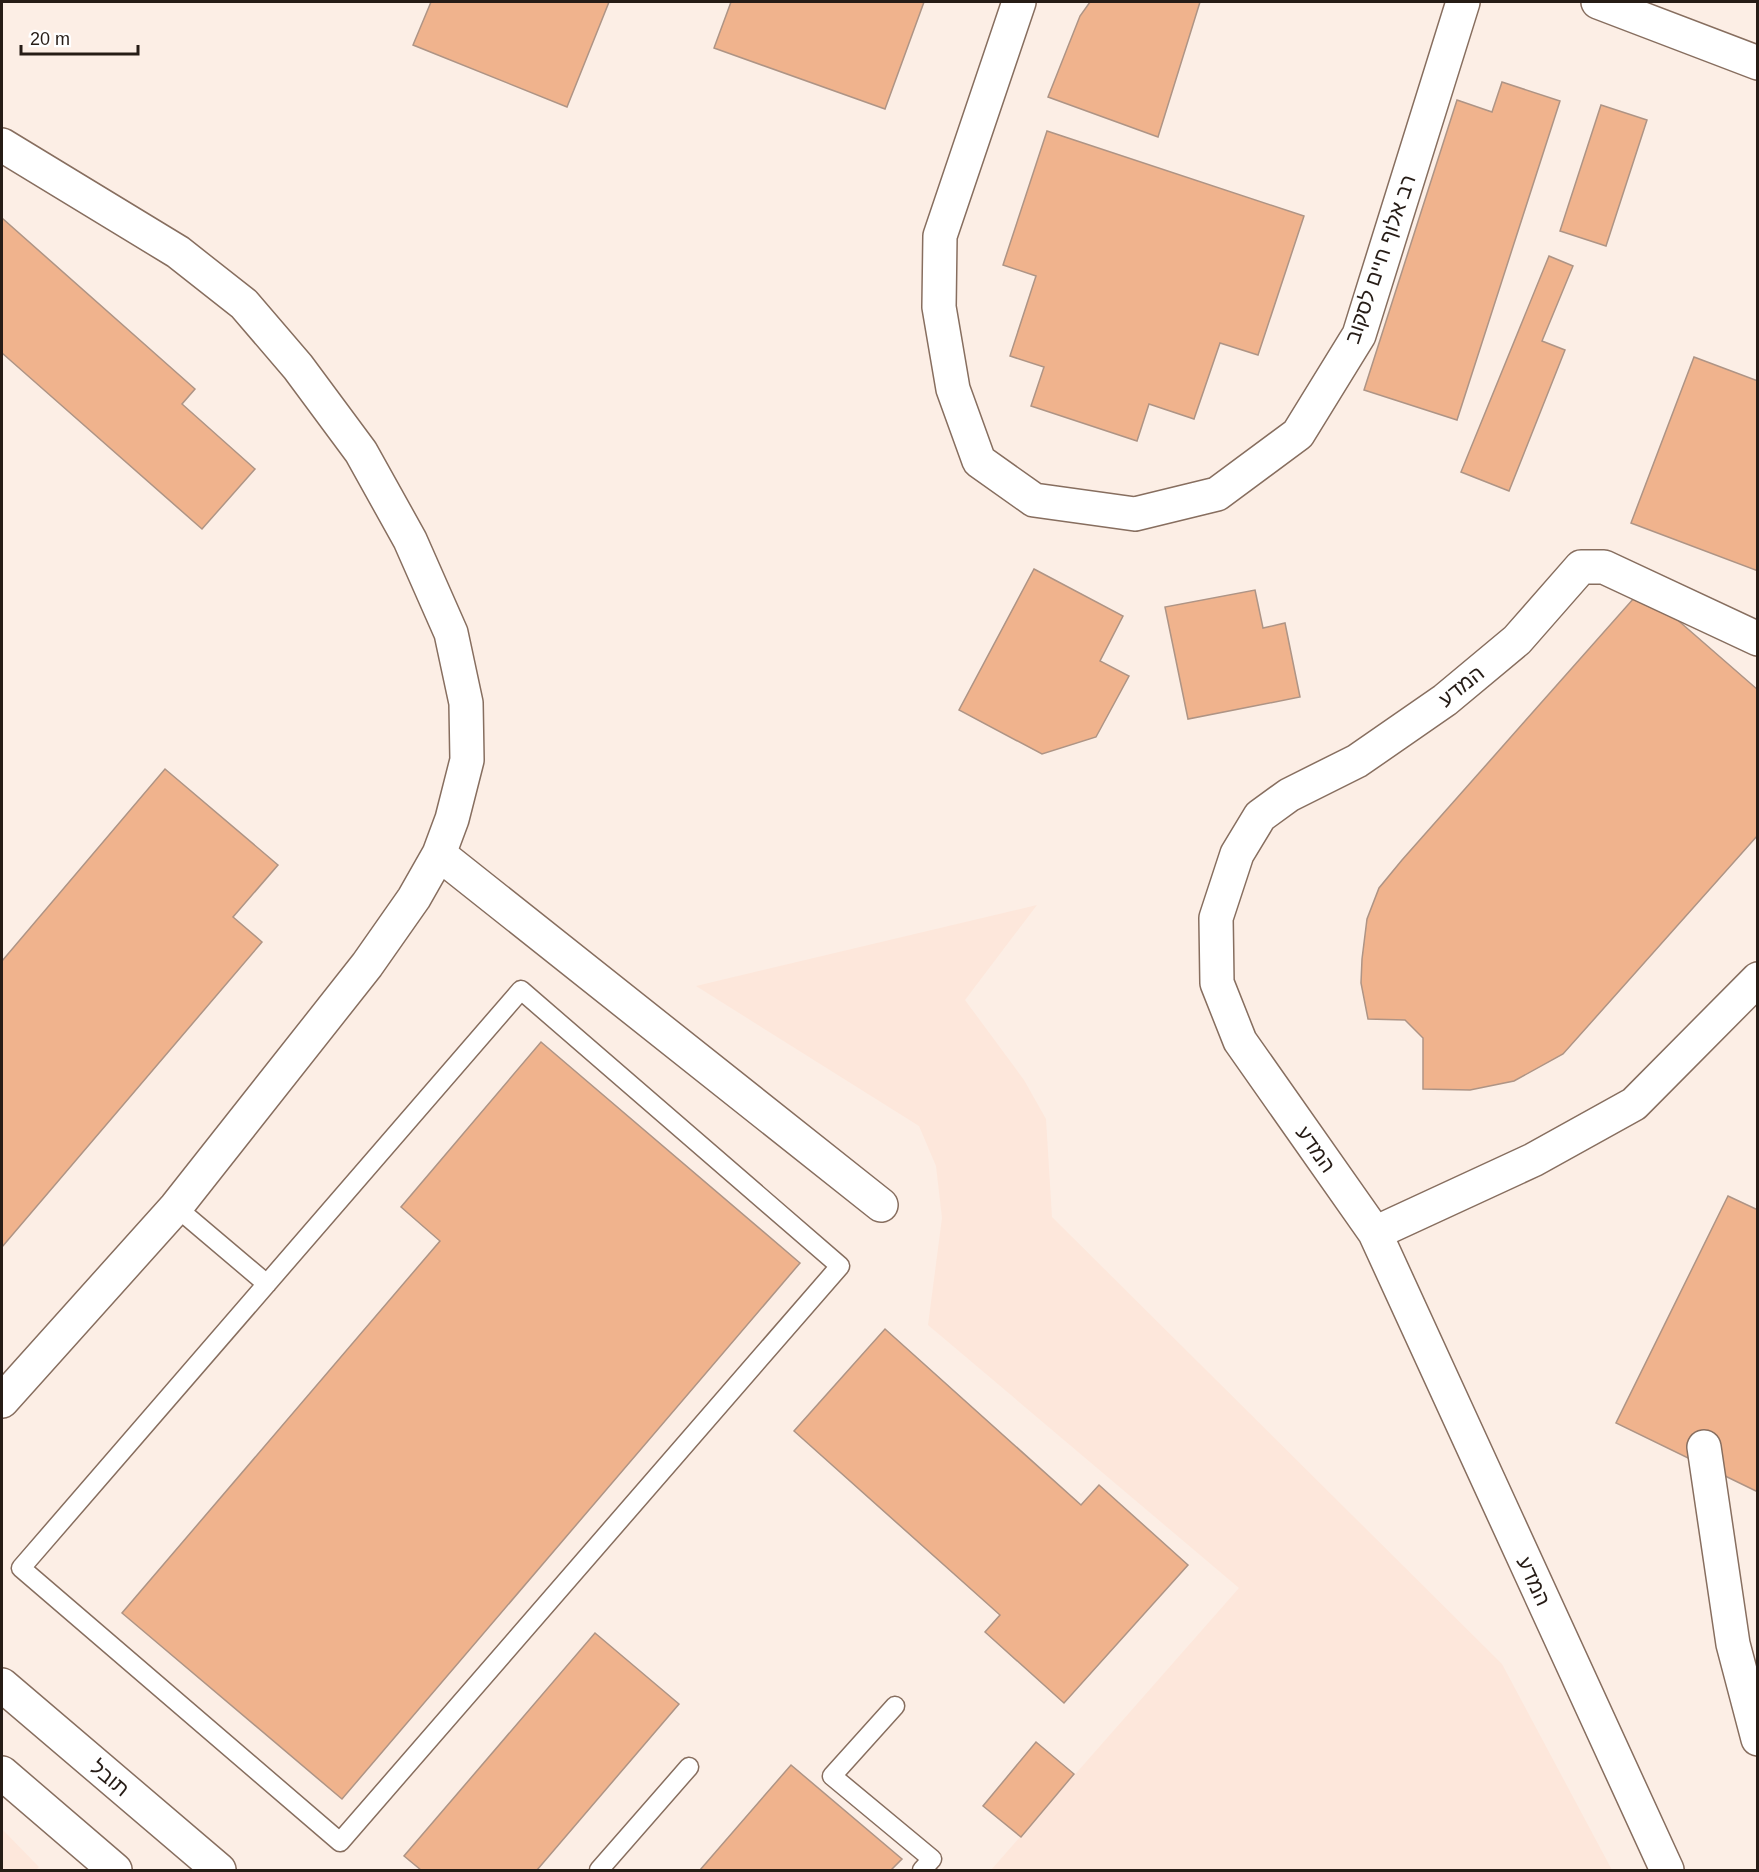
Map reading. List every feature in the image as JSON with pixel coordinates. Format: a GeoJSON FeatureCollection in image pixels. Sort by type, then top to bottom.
{"type":"FeatureCollection","features":[{"type":"Feature","properties":{"kind":"street","name":"רב אלוף חיים לסקוב"},"geometry":{"type":"LineString","coordinates":[[1019,2],[940,236],[939,307],[953,389],[980,461],[1034,500],[1135,514],[1217,494],[1298,434],[1359,335],[1463,2]]}},
{"type":"Feature","properties":{"kind":"street"},"geometry":{"type":"LineString","coordinates":[[1598,2],[1758,63]]}},
{"type":"Feature","properties":{"kind":"street"},"geometry":{"type":"LineString","coordinates":[[2,145],[178,252],[244,304],[298,367],[361,452],[410,540],[451,633],[466,703],[467,760],[452,819],[439,854],[414,898],[368,965],[176,1207],[2,1401]]}},
{"type":"Feature","properties":{"kind":"street","name":"המדע"},"geometry":{"type":"LineString","coordinates":[[1667,1870],[1376,1233],[1240,1041],[1217,983],[1216,918],[1237,854],[1260,816],[1288,795],[1357,761],[1445,700],[1517,640],[1581,567],[1604,567],[1758,639]]}},
{"type":"Feature","properties":{"kind":"street"},"geometry":{"type":"LineString","coordinates":[[439,854],[881,1204]]}},
{"type":"Feature","properties":{"kind":"street"},"geometry":{"type":"LineString","coordinates":[[1376,1233],[1533,1160],[1634,1104],[1758,979]]}},
{"type":"Feature","properties":{"kind":"street"},"geometry":{"type":"LineString","coordinates":[[1704,1447],[1733,1644],[1758,1739]]}},
{"type":"Feature","properties":{"kind":"street","name":"תובל"},"geometry":{"type":"LineString","coordinates":[[2,1685],[219,1870]]}},
{"type":"Feature","properties":{"kind":"street"},"geometry":{"type":"LineString","coordinates":[[2,1773],[116,1870]]}},
{"type":"Feature","properties":{"kind":"lane"},"geometry":{"type":"LineString","coordinates":[[522,990],[840,1266],[340,1842],[21,1568],[267,1284],[522,990]]}},
{"type":"Feature","properties":{"kind":"lane"},"geometry":{"type":"LineString","coordinates":[[176,1207],[267,1284]]}},
{"type":"Feature","properties":{"kind":"lane"},"geometry":{"type":"LineString","coordinates":[[895,1706],[832,1776],[932,1858],[922,1870]]}},
{"type":"Feature","properties":{"kind":"lane"},"geometry":{"type":"LineString","coordinates":[[599,1870],[689,1767]]}},
{"type":"Feature","properties":{"kind":"shaded area"},"geometry":{"type":"Polygon","coordinates":[[[2,2],[1757,2],[1757,1870],[2,1870],[2,2]]]}},
{"type":"Feature","properties":{"kind":"shaded area"},"geometry":{"type":"Polygon","coordinates":[[[1037,905],[965,1000],[1024,1080],[1046,1119],[1052,1217],[1502,1664],[1612,1870],[991,1870],[1239,1588],[928,1325],[942,1218],[936,1166],[919,1126],[696,986],[1037,905]]]}},
{"type":"Feature","properties":{"kind":"shaded area"},"geometry":{"type":"Polygon","coordinates":[[[2,1829],[39,1867],[36,1870],[2,1870],[2,1829]]]}},
{"type":"Feature","properties":{"kind":"building"},"geometry":{"type":"Polygon","coordinates":[[[431,2],[609,2],[567,107],[413,45],[431,2]]]}},
{"type":"Feature","properties":{"kind":"building"},"geometry":{"type":"Polygon","coordinates":[[[731,2],[924,2],[885,109],[714,48],[731,2]]]}},
{"type":"Feature","properties":{"kind":"building"},"geometry":{"type":"Polygon","coordinates":[[[1090,2],[1200,2],[1158,137],[1048,97],[1080,16],[1090,2]]]}},
{"type":"Feature","properties":{"kind":"building"},"geometry":{"type":"Polygon","coordinates":[[[1502,82],[1560,101],[1457,420],[1364,390],[1457,100],[1492,112],[1502,82]]]}},
{"type":"Feature","properties":{"kind":"building"},"geometry":{"type":"Polygon","coordinates":[[[1601,105],[1647,120],[1606,246],[1560,231],[1601,105]]]}},
{"type":"Feature","properties":{"kind":"building"},"geometry":{"type":"Polygon","coordinates":[[[1047,131],[1304,216],[1258,355],[1220,343],[1194,419],[1149,404],[1137,441],[1031,406],[1044,367],[1010,356],[1036,276],[1003,265],[1047,131]]]}},
{"type":"Feature","properties":{"kind":"building"},"geometry":{"type":"Polygon","coordinates":[[[2,218],[195,389],[182,404],[255,469],[202,529],[2,353],[2,218]]]}},
{"type":"Feature","properties":{"kind":"building"},"geometry":{"type":"Polygon","coordinates":[[[1549,256],[1573,266],[1542,341],[1565,350],[1509,491],[1461,472],[1549,256]]]}},
{"type":"Feature","properties":{"kind":"building"},"geometry":{"type":"Polygon","coordinates":[[[1694,357],[1758,381],[1758,571],[1631,523],[1694,357]]]}},
{"type":"Feature","properties":{"kind":"building"},"geometry":{"type":"Polygon","coordinates":[[[1034,569],[1123,616],[1100,661],[1129,676],[1096,737],[1042,754],[959,710],[1034,569]]]}},
{"type":"Feature","properties":{"kind":"building"},"geometry":{"type":"Polygon","coordinates":[[[1642,589],[1758,690],[1758,835],[1563,1054],[1514,1081],[1470,1090],[1423,1089],[1423,1038],[1405,1020],[1368,1019],[1361,983],[1362,959],[1367,919],[1379,888],[1642,589]]]}},
{"type":"Feature","properties":{"kind":"building"},"geometry":{"type":"Polygon","coordinates":[[[1255,590],[1263,628],[1285,623],[1300,697],[1188,719],[1165,607],[1255,590]]]}},
{"type":"Feature","properties":{"kind":"building"},"geometry":{"type":"Polygon","coordinates":[[[165,769],[278,865],[233,917],[262,942],[2,1247],[2,961],[165,769]]]}},
{"type":"Feature","properties":{"kind":"building"},"geometry":{"type":"Polygon","coordinates":[[[541,1042],[800,1263],[342,1799],[122,1613],[440,1241],[401,1207],[541,1042]]]}},
{"type":"Feature","properties":{"kind":"building"},"geometry":{"type":"Polygon","coordinates":[[[1728,1196],[1758,1210],[1758,1492],[1616,1423],[1728,1196]]]}},
{"type":"Feature","properties":{"kind":"building"},"geometry":{"type":"Polygon","coordinates":[[[885,1329],[1081,1505],[1099,1485],[1188,1565],[1064,1703],[985,1632],[1000,1615],[794,1431],[885,1329]]]}},
{"type":"Feature","properties":{"kind":"building"},"geometry":{"type":"Polygon","coordinates":[[[595,1633],[679,1704],[537,1870],[421,1870],[404,1856],[595,1633]]]}},
{"type":"Feature","properties":{"kind":"building"},"geometry":{"type":"Polygon","coordinates":[[[1036,1742],[1074,1774],[1021,1837],[983,1806],[1036,1742]]]}},
{"type":"Feature","properties":{"kind":"building"},"geometry":{"type":"Polygon","coordinates":[[[791,1765],[902,1859],[891,1870],[700,1870],[791,1765]]]}}]}
